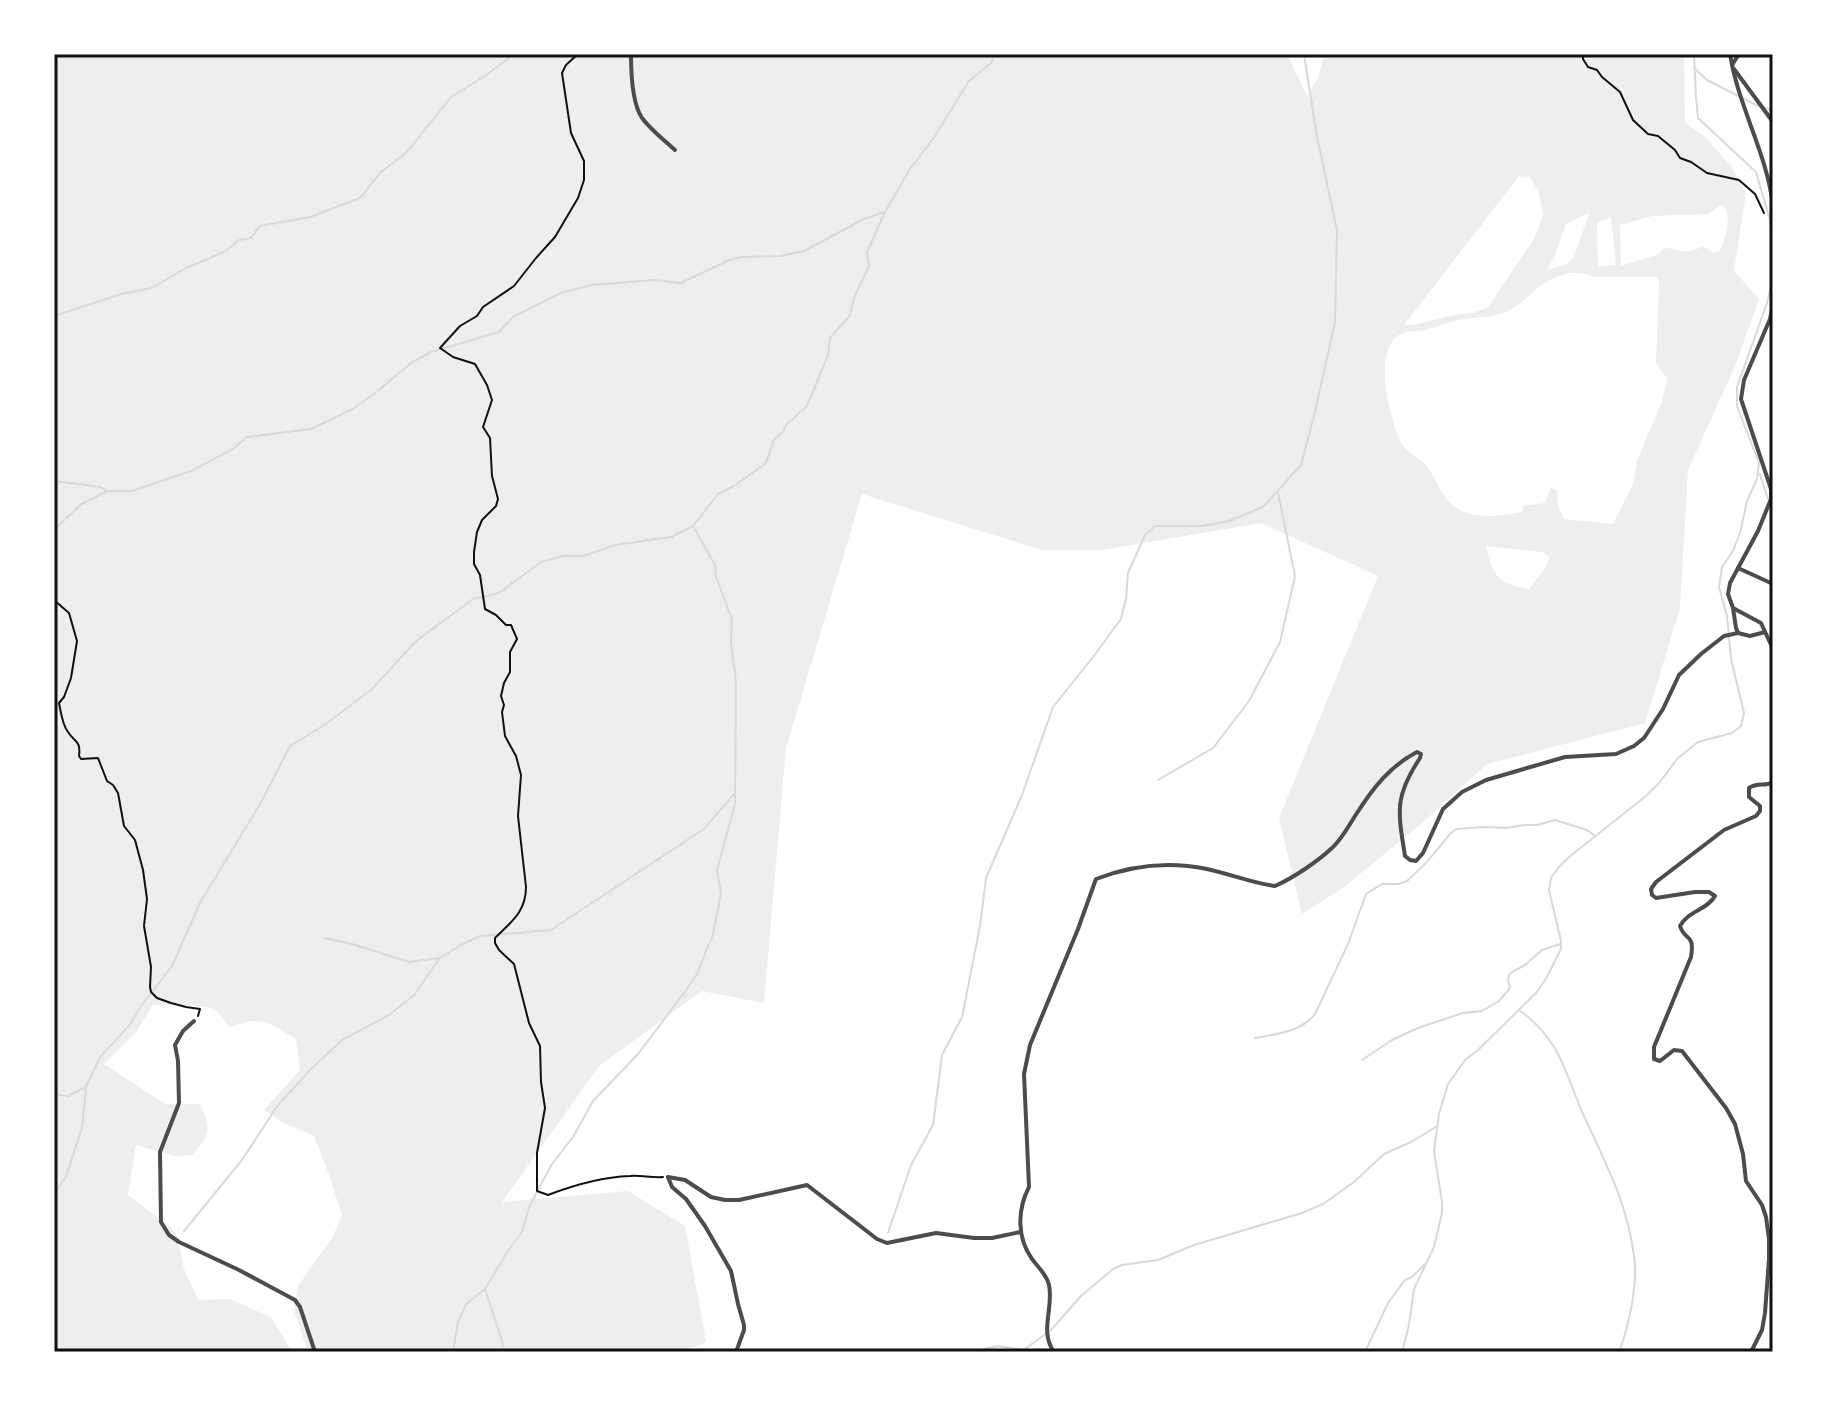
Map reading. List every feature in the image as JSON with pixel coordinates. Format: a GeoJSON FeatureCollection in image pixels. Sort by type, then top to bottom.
{"type":"FeatureCollection","features":[{"type":"Feature","properties":{"kind":"street"},"geometry":{"type":"LineString","coordinates":[[631,54],[639,111],[644,120],[675,150]]}},
{"type":"Feature","properties":{"kind":"street"},"geometry":{"type":"LineString","coordinates":[[1730,54],[1766,168],[1773,206]]}},
{"type":"Feature","properties":{"kind":"street"},"geometry":{"type":"LineString","coordinates":[[1732,66],[1739,54]]}},
{"type":"Feature","properties":{"kind":"street"},"geometry":{"type":"LineString","coordinates":[[1732,66],[1773,122]]}},
{"type":"Feature","properties":{"kind":"street"},"geometry":{"type":"LineString","coordinates":[[1736,633],[1728,594],[1730,583],[1753,542],[1771,499],[1771,489],[1741,399],[1744,380],[1773,305]]}},
{"type":"Feature","properties":{"kind":"street"},"geometry":{"type":"LineString","coordinates":[[1738,568],[1773,584]]}},
{"type":"Feature","properties":{"kind":"street"},"geometry":{"type":"LineString","coordinates":[[1733,608],[1761,623],[1773,649]]}},
{"type":"Feature","properties":{"kind":"street"},"geometry":{"type":"LineString","coordinates":[[1054,1352],[1046,1330],[1050,1287],[1047,1277],[1024,1248],[1020,1232],[1023,1198],[1029,1187],[1024,1074],[1030,1045],[1096,879],[1114,871],[1162,864],[1207,869],[1275,886],[1332,848],[1378,781],[1404,758],[1417,752],[1421,754],[1420,758],[1402,789],[1399,807],[1405,856],[1416,861],[1423,853],[1443,809],[1462,792],[1486,780],[1565,757],[1616,754],[1634,746],[1644,738],[1663,709],[1679,675],[1701,654],[1724,636],[1736,633],[1750,636],[1765,632]]}},
{"type":"Feature","properties":{"kind":"street"},"geometry":{"type":"LineString","coordinates":[[1751,1352],[1762,1330],[1765,1313],[1769,1259],[1768,1229],[1762,1205],[1746,1181],[1735,1124],[1726,1108],[1682,1051],[1674,1050],[1660,1061],[1654,1059],[1653,1054],[1691,957],[1693,944],[1680,926],[1683,920],[1711,903],[1715,896],[1709,892],[1695,892],[1656,898],[1651,889],[1724,830],[1756,816],[1760,806],[1749,797],[1749,788],[1755,784],[1773,782]]}},
{"type":"Feature","properties":{"kind":"street"},"geometry":{"type":"LineString","coordinates":[[194,1021],[183,1031],[175,1045],[179,1103],[160,1152],[161,1222],[169,1235],[179,1242],[295,1300],[315,1352]]}},
{"type":"Feature","properties":{"kind":"street"},"geometry":{"type":"LineString","coordinates":[[668,1177],[685,1180],[711,1197],[725,1200],[739,1200],[807,1185],[877,1239],[887,1243],[936,1233],[992,1238],[1020,1232]]}},
{"type":"Feature","properties":{"kind":"street"},"geometry":{"type":"LineString","coordinates":[[668,1177],[672,1187],[686,1199],[705,1226],[731,1271],[744,1325],[736,1352]]}},
{"type":"Feature","properties":{"kind":"street"},"geometry":{"type":"LineString","coordinates":[[1765,1313],[1773,1311]]}},
{"type":"Feature","properties":{"kind":"path"},"geometry":{"type":"LineString","coordinates":[[578,54],[562,73],[571,133],[584,161],[584,180],[578,198],[555,237],[514,286],[460,326],[440,348],[453,357],[475,364],[492,400],[483,427],[490,438],[492,476],[498,499],[477,532],[474,564],[480,575],[485,609],[506,625],[511,625],[517,639],[510,652],[510,672],[501,696],[505,736],[516,756],[521,775],[518,816],[526,887],[526,898],[520,913],[495,938],[495,943],[514,964],[529,1023],[540,1046],[545,1108],[537,1153],[537,1191],[548,1195],[614,1177],[668,1177]]}},
{"type":"Feature","properties":{"kind":"path"},"geometry":{"type":"LineString","coordinates":[[1583,54],[1588,67],[1597,70],[1620,92],[1633,120],[1648,134],[1658,136],[1680,158],[1707,173],[1739,180],[1755,194],[1764,213]]}},
{"type":"Feature","properties":{"kind":"path"},"geometry":{"type":"LineString","coordinates":[[54,600],[69,613],[77,641],[71,678],[59,703],[66,729],[77,740],[81,759],[98,758],[107,781],[118,793],[124,826],[135,840],[143,870],[147,899],[144,926],[151,967],[151,992],[171,1003],[200,1009],[194,1021]]}},
{"type":"Feature","properties":{"kind":"shaded area"},"geometry":{"type":"Polygon","coordinates":[[[54,54],[1287,54],[1307,96],[1318,78],[1324,54],[1684,54],[1685,123],[1705,137],[1731,166],[1746,193],[1734,271],[1759,299],[1735,366],[1688,470],[1680,608],[1645,723],[1487,764],[1421,824],[1344,887],[1302,914],[1279,818],[1378,576],[1261,523],[1102,550],[1042,550],[862,494],[786,748],[764,1003],[702,991],[599,1066],[502,1202],[628,1191],[685,1226],[706,1342],[682,1352],[308,1352],[294,1310],[298,1286],[332,1238],[342,1216],[314,1136],[264,1110],[300,1070],[296,1039],[264,1022],[229,1027],[216,1011],[207,1007],[153,1005],[136,1032],[104,1064],[165,1104],[200,1104],[207,1131],[203,1142],[192,1155],[175,1156],[136,1145],[128,1195],[176,1232],[184,1269],[198,1300],[229,1299],[271,1317],[292,1352],[54,1352],[54,54]],[[1519,176],[1404,325],[1473,313],[1488,307],[1534,239],[1543,215],[1539,192],[1530,177],[1519,176]],[[1720,205],[1709,214],[1652,216],[1620,225],[1621,266],[1659,254],[1666,247],[1685,251],[1702,246],[1714,253],[1720,251],[1728,224],[1727,213],[1725,207],[1720,205]],[[1589,214],[1566,224],[1547,270],[1567,264],[1574,257],[1589,214]],[[1611,217],[1597,223],[1598,267],[1616,265],[1611,217]],[[1568,273],[1550,280],[1506,312],[1398,335],[1389,348],[1386,360],[1389,406],[1402,444],[1425,465],[1451,504],[1463,512],[1489,516],[1522,512],[1523,506],[1545,503],[1551,488],[1557,490],[1558,506],[1564,519],[1613,524],[1633,484],[1637,461],[1663,399],[1667,379],[1656,362],[1659,283],[1657,277],[1593,277],[1582,273],[1568,273]],[[1486,546],[1491,565],[1504,581],[1529,589],[1544,570],[1549,557],[1542,552],[1486,546]]]}},
{"type":"Feature","properties":{"kind":"waterway"},"geometry":{"type":"LineString","coordinates":[[54,316],[121,294],[152,288],[186,268],[224,252],[239,240],[251,238],[260,226],[310,217],[360,198],[381,172],[407,152],[451,97],[514,54]]}},
{"type":"Feature","properties":{"kind":"waterway"},"geometry":{"type":"LineString","coordinates":[[54,1194],[66,1177],[82,1128],[86,1087],[100,1057],[129,1026],[172,966],[200,903],[260,804],[290,746],[326,724],[372,689],[416,641],[473,599],[499,593],[541,562],[563,556],[583,556],[615,545],[671,537],[693,526],[718,494],[766,463],[774,439],[807,406],[828,355],[830,338],[850,315],[855,295],[869,266],[867,252],[885,212],[969,81],[991,63],[994,54]]}},
{"type":"Feature","properties":{"kind":"waterway"},"geometry":{"type":"LineString","coordinates":[[888,1233],[911,1165],[933,1125],[942,1055],[962,1017],[986,878],[1022,795],[1053,707],[1121,619],[1128,573],[1145,535],[1155,526],[1203,526],[1229,521],[1263,507],[1301,465],[1335,322],[1337,230],[1317,137],[1304,54]]}},
{"type":"Feature","properties":{"kind":"waterway"},"geometry":{"type":"LineString","coordinates":[[1694,54],[1698,118],[1756,172],[1770,220],[1773,264]]}},
{"type":"Feature","properties":{"kind":"waterway"},"geometry":{"type":"LineString","coordinates":[[1694,68],[1707,80],[1756,105],[1773,110]]}},
{"type":"Feature","properties":{"kind":"waterway"},"geometry":{"type":"LineString","coordinates":[[54,481],[101,487],[107,491],[132,491],[191,471],[233,449],[247,437],[311,429],[353,409],[411,363],[431,352],[499,332],[513,317],[563,292],[592,285],[654,280],[681,283],[741,257],[781,256],[804,251],[864,219],[884,212]]}},
{"type":"Feature","properties":{"kind":"waterway"},"geometry":{"type":"LineString","coordinates":[[1402,1352],[1414,1289],[1434,1247],[1442,1213],[1434,1151],[1439,1114],[1448,1084],[1465,1060],[1536,993],[1547,977],[1561,949],[1549,890],[1551,878],[1569,857],[1646,796],[1677,759],[1698,742],[1732,733],[1741,726],[1744,713],[1719,587],[1722,567],[1733,551],[1747,501],[1757,479],[1759,463],[1737,406],[1737,387],[1773,277]]}},
{"type":"Feature","properties":{"kind":"waterway"},"geometry":{"type":"LineString","coordinates":[[1760,474],[1768,499]]}},
{"type":"Feature","properties":{"kind":"waterway"},"geometry":{"type":"LineString","coordinates":[[54,530],[80,505],[107,491]]}},
{"type":"Feature","properties":{"kind":"waterway"},"geometry":{"type":"LineString","coordinates":[[1158,780],[1213,748],[1249,701],[1280,642],[1295,576],[1278,493]]}},
{"type":"Feature","properties":{"kind":"waterway"},"geometry":{"type":"LineString","coordinates":[[453,1352],[458,1322],[466,1304],[485,1289],[522,1232],[530,1205],[552,1164],[573,1137],[593,1101],[638,1054],[687,989],[697,974],[713,934],[721,894],[717,870],[735,804],[736,683],[731,642],[732,619],[716,577],[715,565],[694,528]]}},
{"type":"Feature","properties":{"kind":"waterway"},"geometry":{"type":"LineString","coordinates":[[184,1231],[242,1160],[278,1105],[313,1067],[342,1040],[389,1015],[414,995],[440,958],[480,936],[551,930],[704,829],[735,793]]}},
{"type":"Feature","properties":{"kind":"waterway"},"geometry":{"type":"LineString","coordinates":[[1255,1038],[1288,1031],[1303,1025],[1315,1014],[1348,944],[1366,894],[1382,884],[1407,881],[1456,829],[1506,828],[1555,820],[1587,830],[1595,836]]}},
{"type":"Feature","properties":{"kind":"waterway"},"geometry":{"type":"LineString","coordinates":[[324,938],[409,962],[439,958]]}},
{"type":"Feature","properties":{"kind":"waterway"},"geometry":{"type":"LineString","coordinates":[[1362,1060],[1392,1040],[1418,1028],[1463,1013],[1482,1011],[1499,1001],[1510,988],[1508,981],[1512,972],[1542,950],[1560,944]]}},
{"type":"Feature","properties":{"kind":"waterway"},"geometry":{"type":"LineString","coordinates":[[1519,1010],[1534,1022],[1556,1050],[1623,1206],[1634,1256],[1635,1279],[1629,1318],[1619,1352]]}},
{"type":"Feature","properties":{"kind":"waterway"},"geometry":{"type":"LineString","coordinates":[[54,1094],[68,1096],[86,1087]]}},
{"type":"Feature","properties":{"kind":"waterway"},"geometry":{"type":"LineString","coordinates":[[1021,1352],[1051,1330],[1081,1296],[1113,1269],[1158,1260],[1194,1245],[1323,1204],[1354,1182],[1384,1154],[1436,1127]]}},
{"type":"Feature","properties":{"kind":"waterway"},"geometry":{"type":"LineString","coordinates":[[1365,1352],[1388,1303],[1405,1280],[1425,1264]]}},
{"type":"Feature","properties":{"kind":"waterway"},"geometry":{"type":"LineString","coordinates":[[485,1289],[503,1344],[502,1352]]}},
{"type":"Feature","properties":{"kind":"waterway"},"geometry":{"type":"LineString","coordinates":[[976,1352],[998,1346],[1021,1350]]}}]}
